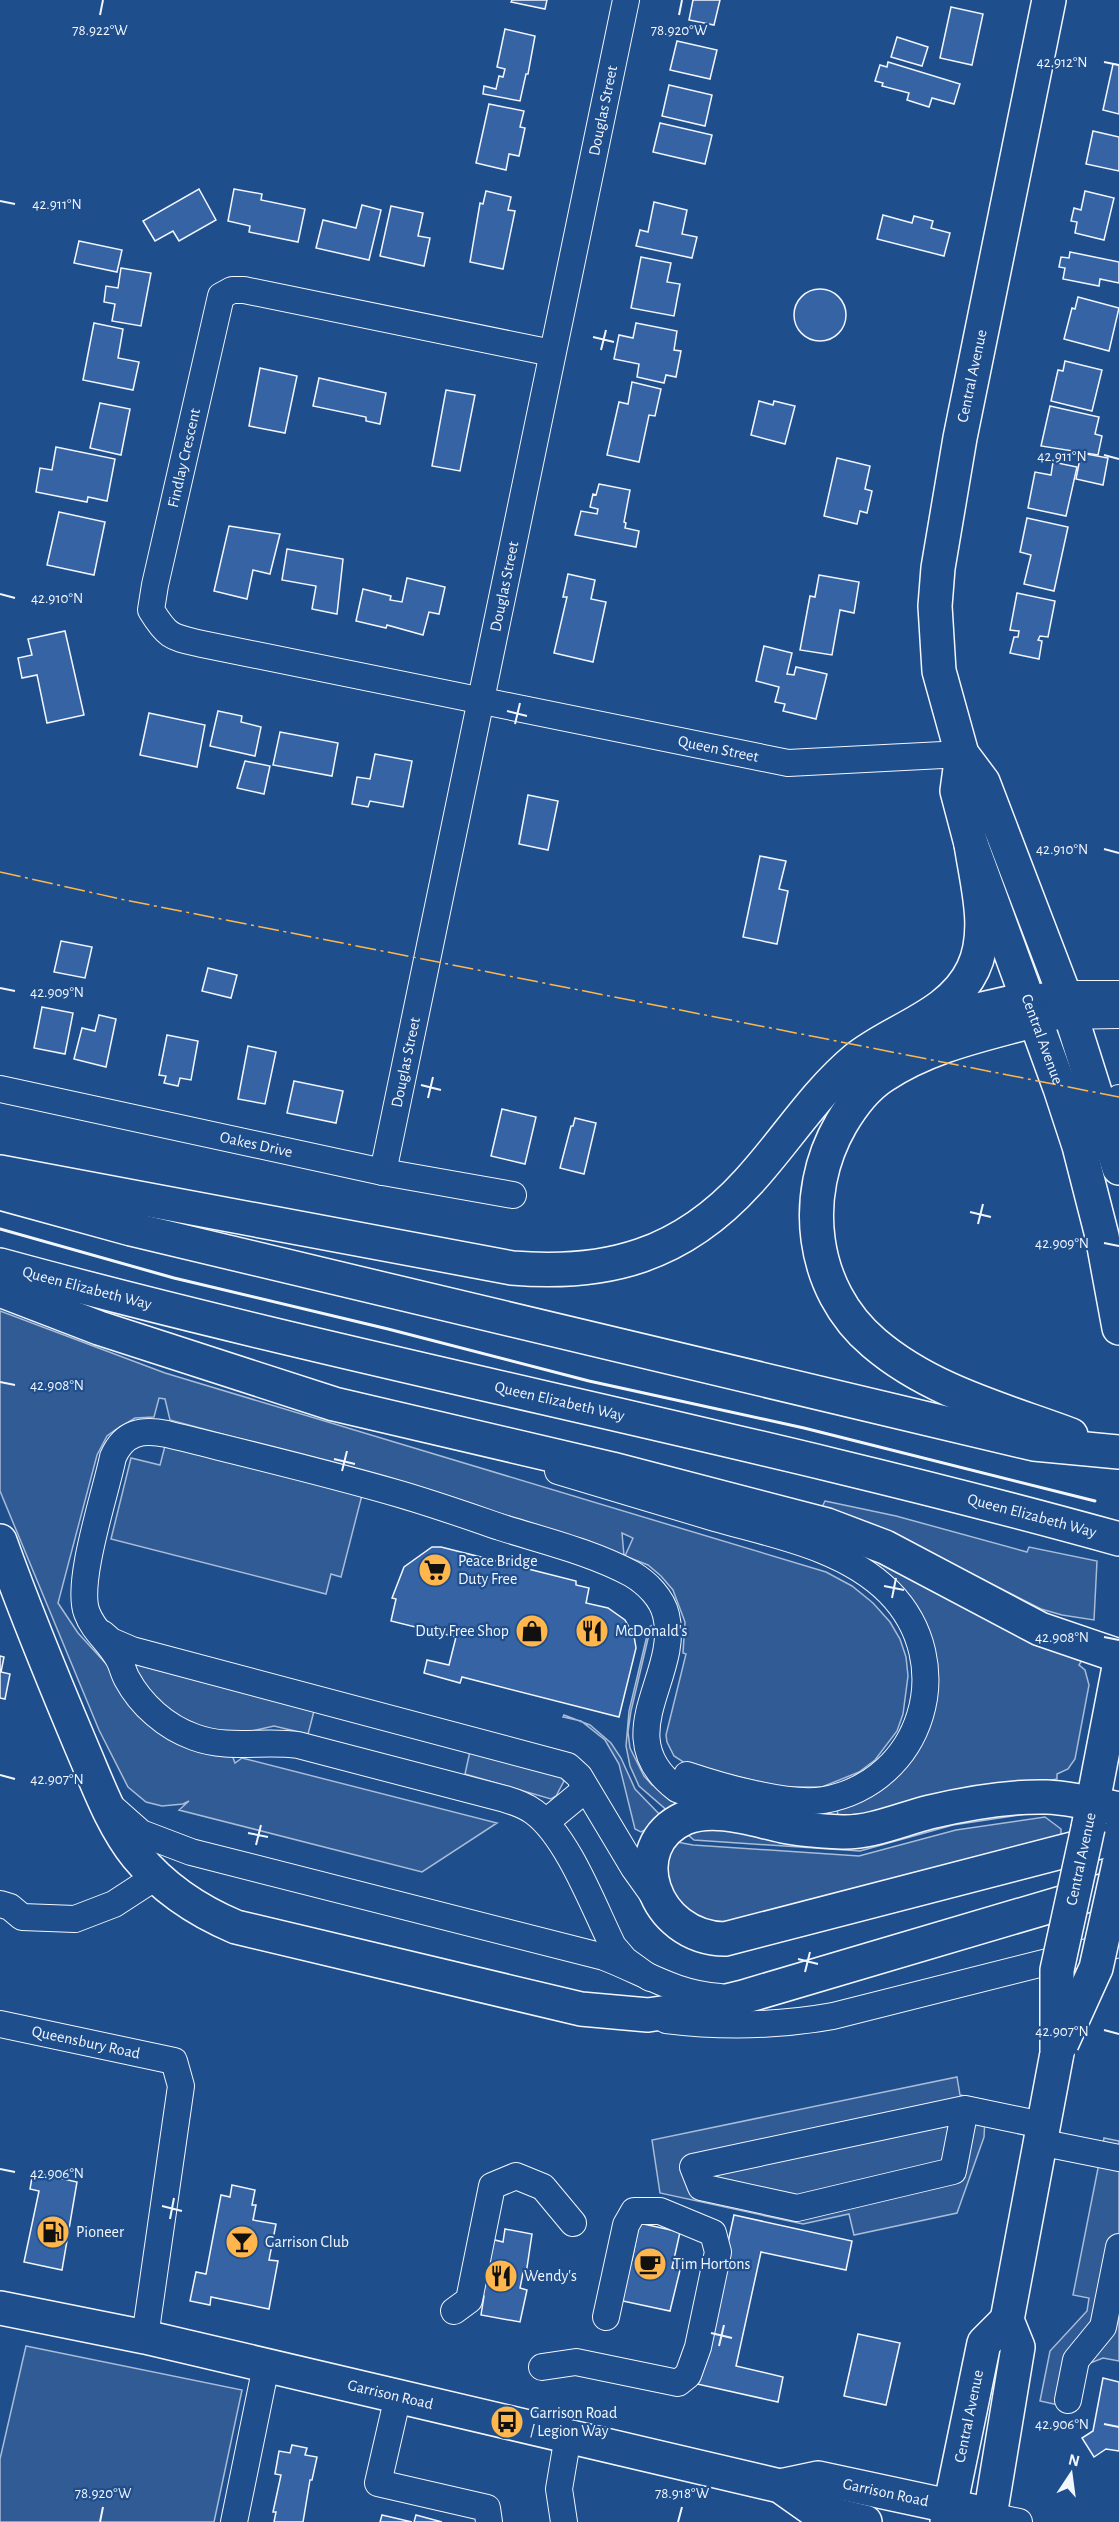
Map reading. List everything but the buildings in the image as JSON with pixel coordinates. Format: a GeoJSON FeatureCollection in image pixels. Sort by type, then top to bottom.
{"type":"FeatureCollection","features":[{"type":"Feature","properties":{"kind":"main road","name":"Central Avenue"},"geometry":{"type":"LineString","coordinates":[[1050,0],[962,426],[938,568],[935,606],[939,670],[962,754],[983,782],[1067,1005],[1118,1163]]}},
{"type":"Feature","properties":{"kind":"main road","name":"Central Avenue"},"geometry":{"type":"LineString","coordinates":[[962,754],[957,791],[971,844],[1087,1174],[1105,1248],[1119,1328]]}},
{"type":"Feature","properties":{"kind":"main road"},"geometry":{"type":"LineString","coordinates":[[0,1172],[500,1266],[551,1271],[587,1268],[619,1263],[650,1253],[701,1225],[748,1183],[833,1079],[859,1057],[923,1018],[953,996],[966,981],[974,968],[983,939],[971,844]]}},
{"type":"Feature","properties":{"kind":"main road"},"geometry":{"type":"LineString","coordinates":[[887,1040],[955,1015],[1031,1010]]}},
{"type":"Feature","properties":{"kind":"main road"},"geometry":{"type":"LineString","coordinates":[[1031,1010],[924,1053],[880,1077],[848,1112],[826,1153],[815,1206],[816,1231],[824,1264],[841,1303],[855,1324],[896,1360],[921,1377],[1116,1462]]}},
{"type":"Feature","properties":{"kind":"main road"},"geometry":{"type":"LineString","coordinates":[[0,1193],[131,1230],[363,1286],[1116,1462]]}},
{"type":"Feature","properties":{"kind":"main road","name":"Queen Elizabeth Way"},"geometry":{"type":"LineString","coordinates":[[0,1265],[179,1310],[946,1493],[1119,1539]]}},
{"type":"Feature","properties":{"kind":"main road"},"geometry":{"type":"LineString","coordinates":[[0,1290],[99,1328],[334,1404],[612,1469],[827,1525],[885,1547],[1040,1629],[1112,1662]]}},
{"type":"Feature","properties":{"kind":"main road"},"geometry":{"type":"LineString","coordinates":[[0,1541],[36,1642],[100,1791],[124,1839],[139,1859],[194,1907],[236,1927],[581,2009],[648,2015],[743,1997],[1119,1886]]}},
{"type":"Feature","properties":{"kind":"main road","name":"Central Avenue"},"geometry":{"type":"LineString","coordinates":[[948,2514],[984,2343],[1007,2320],[1057,2053],[1057,1970],[1100,1814],[1112,1662]]}},
{"type":"Feature","properties":{"kind":"main road"},"geometry":{"type":"LineString","coordinates":[[1100,1814],[1047,1797],[1011,1799],[957,1806],[869,1829],[845,1832],[794,1828],[747,1817],[698,1815],[687,1817],[670,1828],[663,1836],[654,1855],[652,1868],[655,1893],[663,1908],[676,1923],[693,1933],[714,1939],[733,1938],[1119,1837]]}},
{"type":"Feature","properties":{"kind":"main road","name":"Central Avenue"},"geometry":{"type":"LineString","coordinates":[[1057,2053],[1096,1968],[1119,1864]]}},
{"type":"Feature","properties":{"kind":"main road","name":"Garrison Road"},"geometry":{"type":"LineString","coordinates":[[0,2308],[145,2337],[780,2486],[814,2510],[865,2522]]}},
{"type":"Feature","properties":{"kind":"main road"},"geometry":{"type":"LineString","coordinates":[[999,2520],[1018,2347],[1007,2320]]}},
{"type":"Feature","properties":{"kind":"main road","name":"Garrison Road"},"geometry":{"type":"LineString","coordinates":[[780,2486],[818,2478],[948,2514],[999,2520]]}},
{"type":"Feature","properties":{"kind":"street","name":"Douglas Street"},"geometry":{"type":"LineString","coordinates":[[383,1173],[626,0]]}},
{"type":"Feature","properties":{"kind":"street","name":"Findlay Crescent"},"geometry":{"type":"LineString","coordinates":[[480,701],[171,637],[161,627],[151,610],[155,585],[221,296],[232,290],[244,290],[552,353]]}},
{"type":"Feature","properties":{"kind":"street","name":"Queen Street"},"geometry":{"type":"LineString","coordinates":[[480,701],[788,763],[962,754]]}},
{"type":"Feature","properties":{"kind":"street"},"geometry":{"type":"LineString","coordinates":[[1031,1010],[1119,994]]}},
{"type":"Feature","properties":{"kind":"street"},"geometry":{"type":"LineString","coordinates":[[1067,1005],[1119,1015]]}},
{"type":"Feature","properties":{"kind":"street","name":"Oakes Drive"},"geometry":{"type":"LineString","coordinates":[[0,1089],[383,1173],[513,1195]]}},
{"type":"Feature","properties":{"kind":"street"},"geometry":{"type":"LineString","coordinates":[[1118,1163],[1119,1098]]}},
{"type":"Feature","properties":{"kind":"street"},"geometry":{"type":"LineString","coordinates":[[334,1404],[821,1550],[858,1568],[876,1581],[900,1605],[917,1633],[927,1679],[917,1726],[910,1740],[890,1765],[869,1783],[855,1790],[811,1801],[779,1798],[680,1773],[658,1761],[646,1745]]}},
{"type":"Feature","properties":{"kind":"street"},"geometry":{"type":"LineString","coordinates":[[650,1978],[624,1960],[613,1946],[564,1846],[546,1822],[533,1810],[505,1798],[298,1745],[228,1744],[195,1737],[167,1722],[142,1702],[118,1658],[90,1621],[86,1612],[83,1589],[113,1457],[123,1440],[138,1432],[167,1434],[396,1493],[595,1557],[634,1575],[661,1602],[668,1627],[665,1652],[646,1725],[646,1745],[655,1764],[677,1789],[728,1807],[747,1817]]}},
{"type":"Feature","properties":{"kind":"street"},"geometry":{"type":"LineString","coordinates":[[90,1621],[111,1641],[132,1650],[559,1762],[574,1771],[634,1868],[663,1908]]}},
{"type":"Feature","properties":{"kind":"street"},"geometry":{"type":"LineString","coordinates":[[546,1822],[586,1789]]}},
{"type":"Feature","properties":{"kind":"street"},"geometry":{"type":"LineString","coordinates":[[100,1791],[127,1822],[141,1833],[175,1847],[604,1957],[668,1987],[694,1995],[743,1997]]}},
{"type":"Feature","properties":{"kind":"street"},"geometry":{"type":"LineString","coordinates":[[15,1909],[59,1920],[75,1919],[114,1904],[157,1876]]}},
{"type":"Feature","properties":{"kind":"street"},"geometry":{"type":"LineString","coordinates":[[615,2013],[697,2024],[795,2023],[833,2016],[1119,1944]]}},
{"type":"Feature","properties":{"kind":"street","name":"Queensbury Road"},"geometry":{"type":"LineString","coordinates":[[0,2024],[174,2061],[181,2086],[145,2337]]}},
{"type":"Feature","properties":{"kind":"street"},"geometry":{"type":"LineString","coordinates":[[965,2109],[953,2171],[798,2208],[700,2187],[693,2168],[965,2109],[1119,2158]]}},
{"type":"Feature","properties":{"kind":"street"},"geometry":{"type":"LineString","coordinates":[[454,2311],[469,2300],[492,2186],[516,2176],[543,2187],[573,2223]]}},
{"type":"Feature","properties":{"kind":"street"},"geometry":{"type":"LineString","coordinates":[[542,2367],[576,2362],[678,2383],[688,2375],[698,2347],[718,2252],[713,2233],[660,2211],[634,2211],[626,2225],[606,2317]]}},
{"type":"Feature","properties":{"kind":"street"},"geometry":{"type":"LineString","coordinates":[[1068,2400],[1076,2360],[1103,2327],[1119,2247]]}},
{"type":"Feature","properties":{"kind":"street"},"geometry":{"type":"LineString","coordinates":[[234,2522],[266,2366]]}},
{"type":"Feature","properties":{"kind":"street"},"geometry":{"type":"LineString","coordinates":[[398,2396],[378,2483],[487,2508],[489,2522]]}},
{"type":"Feature","properties":{"kind":"street"},"geometry":{"type":"LineString","coordinates":[[564,2522],[559,2488],[568,2436]]}},
{"type":"Feature","properties":{"kind":"shaded area"},"geometry":{"type":"Polygon","coordinates":[[[0,1311],[165,1373],[826,1572],[852,1586],[873,1603],[890,1622],[900,1639],[906,1657],[908,1676],[903,1714],[897,1731],[875,1760],[859,1772],[822,1787],[782,1787],[688,1765],[674,1756],[666,1735],[686,1654],[683,1653],[685,1622],[673,1590],[661,1576],[648,1565],[625,1556],[633,1538],[622,1533],[624,1556],[350,1468],[170,1420],[165,1399],[159,1398],[154,1417],[135,1418],[115,1430],[107,1436],[97,1455],[58,1603],[78,1633],[110,1668],[232,1755],[235,1763],[242,1758],[497,1823],[422,1872],[179,1810],[189,1801],[183,1804],[162,1806],[146,1802],[128,1787],[99,1730],[0,1491],[0,1311]]]}},
{"type":"Feature","properties":{"kind":"shaded area"},"geometry":{"type":"Polygon","coordinates":[[[165,1446],[362,1495],[341,1577],[331,1574],[326,1594],[111,1539],[131,1458],[160,1465],[165,1446]]]}},
{"type":"Feature","properties":{"kind":"shaded area"},"geometry":{"type":"Polygon","coordinates":[[[825,1501],[896,1516],[1027,1552],[1029,1547],[1097,1561],[1094,1620],[1041,1609],[896,1535],[821,1509],[825,1501]]]}},
{"type":"Feature","properties":{"kind":"shaded area"},"geometry":{"type":"Polygon","coordinates":[[[876,1561],[1082,1660],[1079,1665],[1085,1670],[1089,1685],[1075,1759],[1068,1769],[1057,1774],[1057,1779],[887,1813],[838,1817],[837,1807],[853,1802],[937,1689],[934,1650],[921,1615],[896,1583],[873,1564],[876,1561]]]}},
{"type":"Feature","properties":{"kind":"shaded area"},"geometry":{"type":"Polygon","coordinates":[[[651,1626],[628,1732],[630,1748],[644,1776],[652,1785],[678,1798],[677,1808],[669,1812],[639,1786],[630,1766],[626,1746],[629,1711],[651,1626]]]}},
{"type":"Feature","properties":{"kind":"shaded area"},"geometry":{"type":"Polygon","coordinates":[[[138,1665],[314,1711],[308,1734],[274,1726],[230,1736],[209,1733],[160,1708],[133,1666],[138,1665]]]}},
{"type":"Feature","properties":{"kind":"shaded area"},"geometry":{"type":"Polygon","coordinates":[[[582,1722],[590,1725],[611,1743],[621,1758],[635,1789],[662,1817],[651,1827],[641,1832],[635,1829],[619,1764],[605,1740],[582,1722]]]}},
{"type":"Feature","properties":{"kind":"shaded area"},"geometry":{"type":"Polygon","coordinates":[[[470,1751],[559,1775],[564,1781],[556,1796],[551,1799],[465,1774],[470,1751]]]}},
{"type":"Feature","properties":{"kind":"shaded area"},"geometry":{"type":"Polygon","coordinates":[[[1040,1812],[953,1825],[860,1851],[694,1840],[686,1833],[693,1828],[1040,1812]]]}},
{"type":"Feature","properties":{"kind":"shaded area"},"geometry":{"type":"Polygon","coordinates":[[[1045,1817],[1061,1829],[1061,1836],[721,1924],[682,1911],[664,1877],[670,1852],[677,1842],[859,1856],[956,1830],[1045,1817]]]}},
{"type":"Feature","properties":{"kind":"shaded area"},"geometry":{"type":"Polygon","coordinates":[[[957,2077],[960,2095],[986,2100],[984,2137],[957,2213],[854,2235],[849,2214],[803,2224],[660,2193],[652,2140],[957,2077]]]}},
{"type":"Feature","properties":{"kind":"shaded area"},"geometry":{"type":"Polygon","coordinates":[[[1104,2138],[1119,2141],[1119,2361],[1103,2358],[1090,2363],[1085,2371],[1077,2409],[1040,2401],[1050,2351],[1087,2311],[1089,2298],[1073,2295],[1104,2138]]]}},
{"type":"Feature","properties":{"kind":"shaded area"},"geometry":{"type":"Polygon","coordinates":[[[26,2346],[242,2390],[214,2522],[0,2522],[0,2459],[26,2346]]]}},
{"type":"Feature","properties":{"kind":"wall"},"geometry":{"type":"LineString","coordinates":[[0,1229],[174,1278],[388,1329],[589,1381],[804,1428],[1095,1501]]}},
{"type":"Feature","properties":{"kind":"power"},"geometry":{"type":"LineString","coordinates":[[0,872],[125,900],[1119,1097]]}},
{"type":"Feature","properties":{"kind":"place","name":"Peace Bridge Duty Free"},"geometry":{"type":"Point","coordinates":[435,1570]}},
{"type":"Feature","properties":{"kind":"place","name":"Duty Free Shop"},"geometry":{"type":"Point","coordinates":[532,1631]}},
{"type":"Feature","properties":{"kind":"place","name":"McDonald's"},"geometry":{"type":"Point","coordinates":[592,1631]}},
{"type":"Feature","properties":{"kind":"place","name":"Pioneer"},"geometry":{"type":"Point","coordinates":[53,2232]}},
{"type":"Feature","properties":{"kind":"place","name":"Garrison Club"},"geometry":{"type":"Point","coordinates":[242,2242]}},
{"type":"Feature","properties":{"kind":"place","name":"Tim Hortons"},"geometry":{"type":"Point","coordinates":[650,2264]}},
{"type":"Feature","properties":{"kind":"place","name":"Wendy's"},"geometry":{"type":"Point","coordinates":[501,2276]}},
{"type":"Feature","properties":{"kind":"place","name":"Garrison Road / Legion Way"},"geometry":{"type":"Point","coordinates":[507,2422]}}]}
